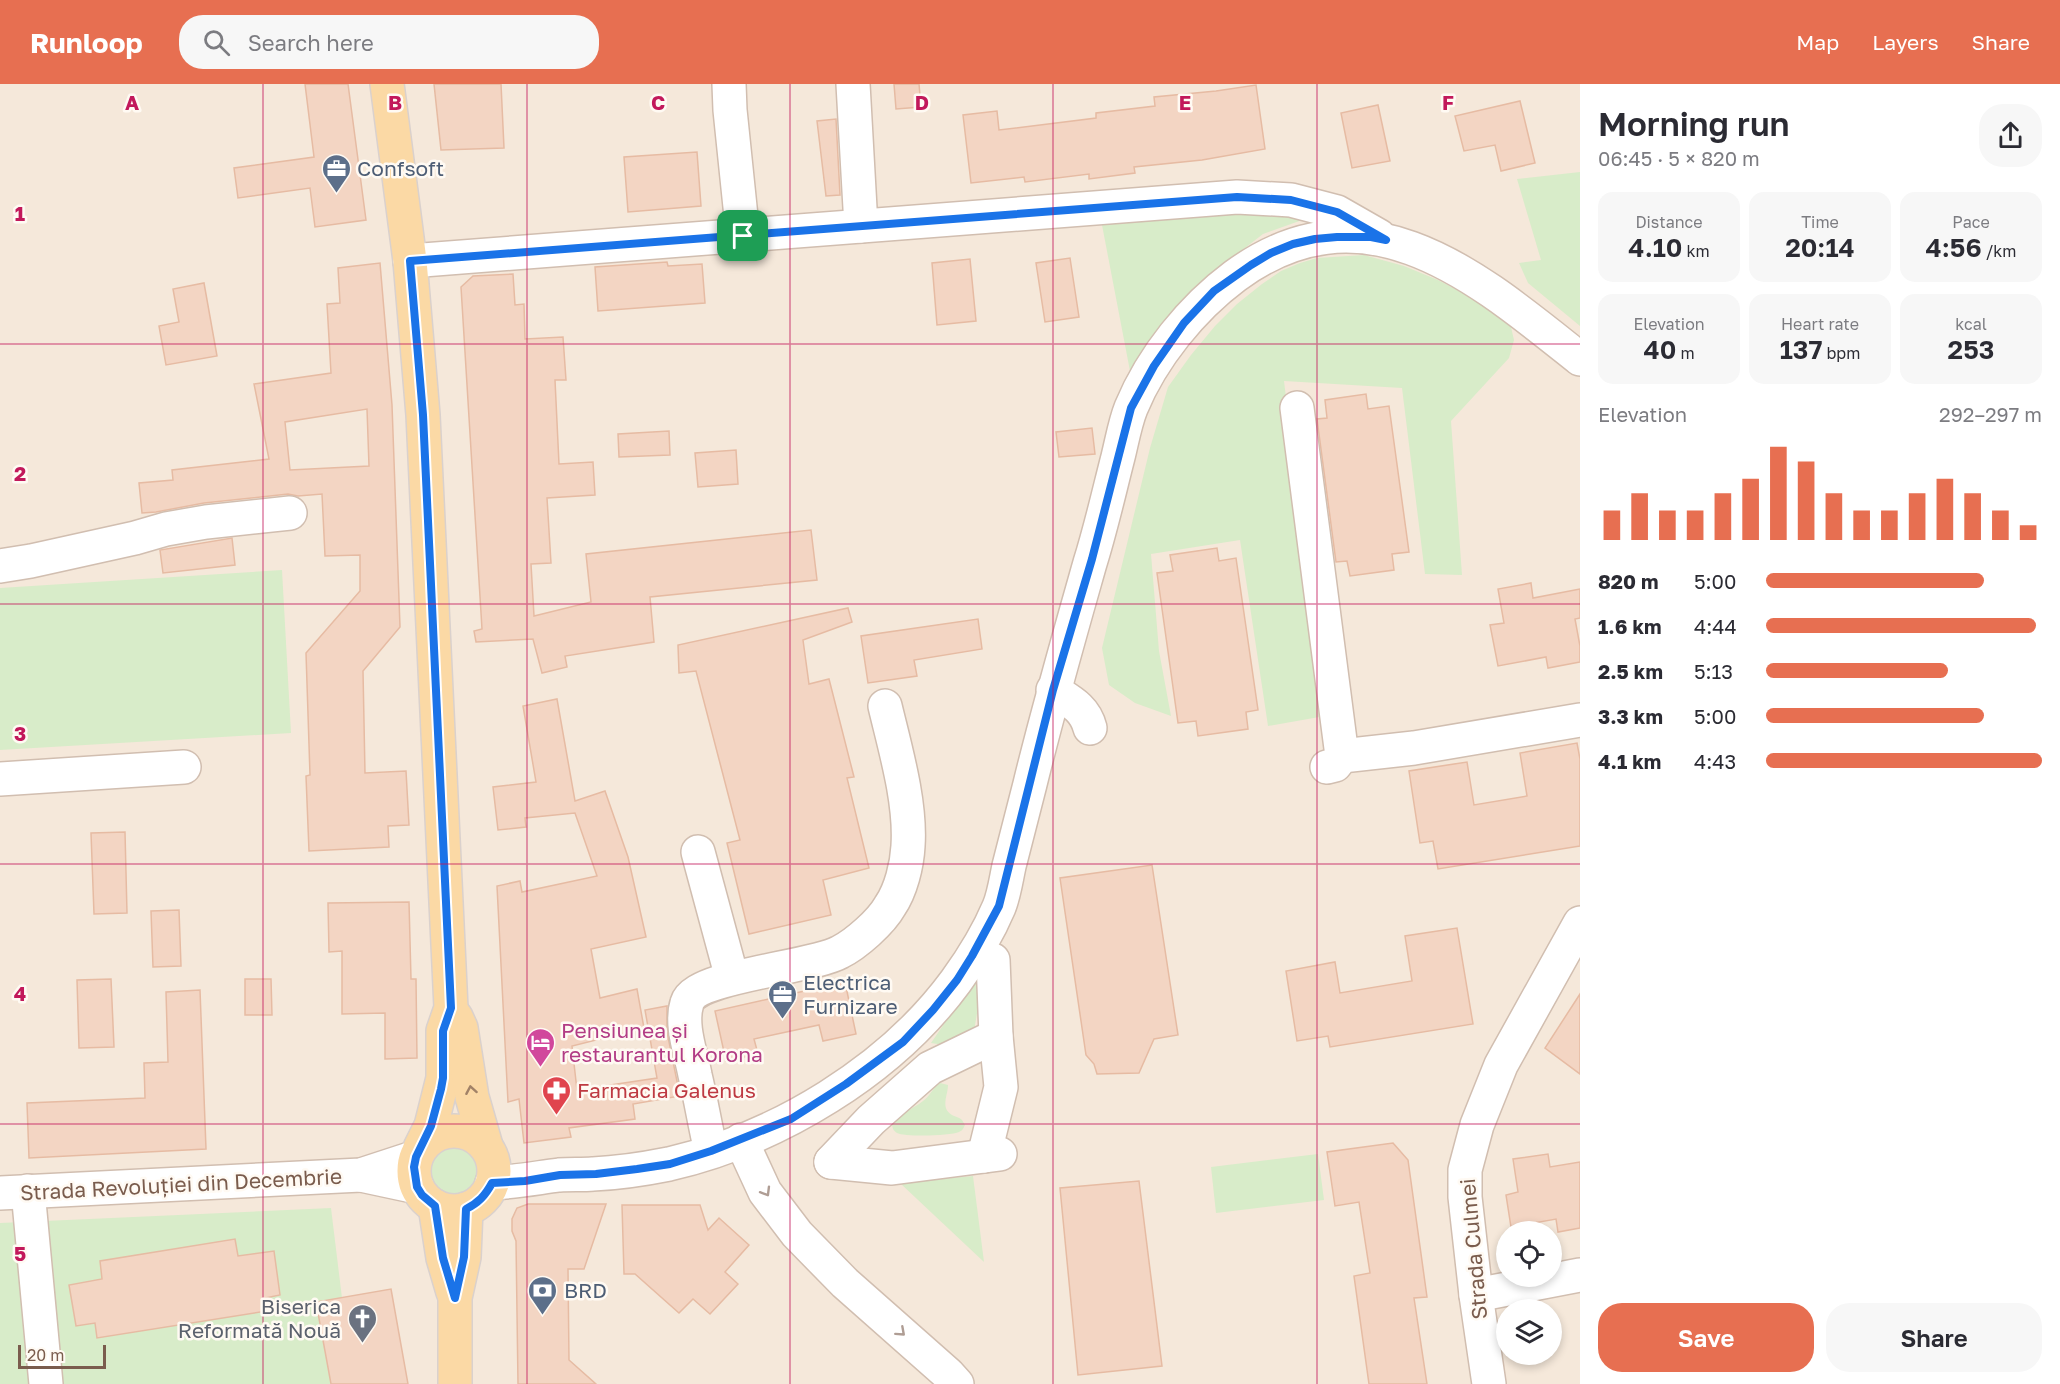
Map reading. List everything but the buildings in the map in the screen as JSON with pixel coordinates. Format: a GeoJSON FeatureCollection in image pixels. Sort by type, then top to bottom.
{"type":"FeatureCollection","features":[{"type":"Feature","properties":{"kind":"main road"},"geometry":{"type":"LineString","coordinates":[[387,84],[410,261],[423,415],[451,1008],[443,1031],[443,1078],[431,1126],[431,1182],[443,1258],[455,1298],[455,1384]]}},
{"type":"Feature","properties":{"kind":"main road"},"geometry":{"type":"LineString","coordinates":[[431,1182],[477,1203],[486,1194],[490,1162],[472,1097],[461,1028],[451,1008]]}},
{"type":"Feature","properties":{"kind":"main road"},"geometry":{"type":"LineString","coordinates":[[431,1182],[435,1135],[457,1131],[478,1139],[490,1162]]}},
{"type":"Feature","properties":{"kind":"street"},"geometry":{"type":"LineString","coordinates":[[729,84],[743,236]]}},
{"type":"Feature","properties":{"kind":"street"},"geometry":{"type":"LineString","coordinates":[[853,84],[861,226]]}},
{"type":"Feature","properties":{"kind":"street"},"geometry":{"type":"LineString","coordinates":[[410,261],[1237,197],[1291,200],[1337,212],[1386,240]]}},
{"type":"Feature","properties":{"kind":"street"},"geometry":{"type":"LineString","coordinates":[[490,1162],[525,1181],[560,1175],[596,1174],[670,1164],[711,1151],[791,1119],[846,1084],[903,1042],[933,1010],[957,980],[999,906],[1053,690],[1092,559],[1131,408],[1154,366],[1184,323],[1214,291],[1271,253],[1293,244],[1337,237],[1371,237],[1419,250],[1452,266],[1496,293],[1580,359]]}},
{"type":"Feature","properties":{"kind":"street"},"geometry":{"type":"LineString","coordinates":[[1297,408],[1335,762],[1580,720]]}},
{"type":"Feature","properties":{"kind":"street"},"geometry":{"type":"LineString","coordinates":[[0,566],[135,538],[166,529],[206,522],[290,513]]}},
{"type":"Feature","properties":{"kind":"street"},"geometry":{"type":"LineString","coordinates":[[1053,690],[1077,705],[1087,716],[1090,728]]}},
{"type":"Feature","properties":{"kind":"street"},"geometry":{"type":"LineString","coordinates":[[711,1151],[687,1032],[687,1001],[693,993],[708,985],[794,966],[839,953],[864,934],[890,906],[904,873],[908,844],[905,799],[885,706]]}},
{"type":"Feature","properties":{"kind":"street"},"geometry":{"type":"LineString","coordinates":[[0,779],[183,767]]}},
{"type":"Feature","properties":{"kind":"street"},"geometry":{"type":"LineString","coordinates":[[698,852],[732,978]]}},
{"type":"Feature","properties":{"kind":"street","name":"Strada Culmei"},"geometry":{"type":"LineString","coordinates":[[1489,1384],[1465,1197],[1465,1170],[1477,1125],[1501,1065],[1580,924]]}},
{"type":"Feature","properties":{"kind":"street"},"geometry":{"type":"LineString","coordinates":[[993,960],[1001,1087],[992,1155],[892,1168],[831,1162],[871,1120],[930,1068],[996,1036]]}},
{"type":"Feature","properties":{"kind":"street"},"geometry":{"type":"LineString","coordinates":[[741,1140],[765,1192],[797,1234],[845,1282],[953,1379]]}},
{"type":"Feature","properties":{"kind":"street","name":"Strada Revoluției din Decembrie"},"geometry":{"type":"LineString","coordinates":[[14,1192],[362,1175],[431,1182]]}},
{"type":"Feature","properties":{"kind":"street"},"geometry":{"type":"LineString","coordinates":[[14,1192],[46,1384]]}},
{"type":"Feature","properties":{"kind":"street"},"geometry":{"type":"LineString","coordinates":[[1476,1295],[1580,1275]]}},
{"type":"Feature","properties":{"kind":"shaded area"},"geometry":{"type":"Polygon","coordinates":[[[0,84],[1580,84],[1580,1384],[0,1384],[0,84]]]}},
{"type":"Feature","properties":{"kind":"green space"},"geometry":{"type":"Polygon","coordinates":[[[1580,172],[1580,326],[1528,283],[1519,263],[1541,260],[1517,179],[1580,172]]]}},
{"type":"Feature","properties":{"kind":"green space"},"geometry":{"type":"Polygon","coordinates":[[[1235,209],[1305,219],[1263,234],[1209,276],[1130,371],[1102,225],[1235,209]]]}},
{"type":"Feature","properties":{"kind":"green space"},"geometry":{"type":"Polygon","coordinates":[[[1364,255],[1404,266],[1438,280],[1503,314],[1511,327],[1514,340],[1509,358],[1451,421],[1462,575],[1425,574],[1402,388],[1284,381],[1325,716],[1268,726],[1240,540],[1151,554],[1159,651],[1171,716],[1135,703],[1109,685],[1102,648],[1150,448],[1168,387],[1215,326],[1237,304],[1281,271],[1317,258],[1364,255]]]}},
{"type":"Feature","properties":{"kind":"green space"},"geometry":{"type":"Polygon","coordinates":[[[282,570],[291,733],[0,750],[0,588],[282,570]]]}},
{"type":"Feature","properties":{"kind":"green space"},"geometry":{"type":"Polygon","coordinates":[[[981,961],[980,996],[974,1031],[944,1045],[931,1043],[955,1008],[981,961]]]}},
{"type":"Feature","properties":{"kind":"green space"},"geometry":{"type":"Polygon","coordinates":[[[940,1083],[948,1085],[946,1109],[962,1120],[965,1125],[962,1130],[954,1133],[928,1135],[897,1133],[892,1125],[895,1121],[925,1099],[940,1083]]]}},
{"type":"Feature","properties":{"kind":"green space"},"geometry":{"type":"Polygon","coordinates":[[[454,1144],[464,1146],[472,1152],[478,1160],[480,1170],[478,1180],[472,1188],[464,1194],[454,1196],[444,1194],[436,1188],[430,1180],[428,1170],[430,1160],[436,1152],[444,1146],[454,1144]]]}},
{"type":"Feature","properties":{"kind":"green space"},"geometry":{"type":"Polygon","coordinates":[[[1318,1154],[1324,1200],[1216,1213],[1211,1167],[1318,1154]]]}},
{"type":"Feature","properties":{"kind":"green space"},"geometry":{"type":"Polygon","coordinates":[[[973,1176],[984,1262],[900,1183],[973,1176]]]}},
{"type":"Feature","properties":{"kind":"green space"},"geometry":{"type":"Polygon","coordinates":[[[331,1208],[342,1298],[316,1303],[331,1384],[0,1384],[0,1223],[331,1208]]]}},
{"type":"Feature","properties":{"kind":"place","name":"Confsoft"},"geometry":{"type":"Point","coordinates":[336,194]}},
{"type":"Feature","properties":{"kind":"place","name":"Electrica Furnizare"},"geometry":{"type":"Point","coordinates":[782,1020]}},
{"type":"Feature","properties":{"kind":"place","name":"Pensiunea și restaurantul Korona"},"geometry":{"type":"Point","coordinates":[540,1068]}},
{"type":"Feature","properties":{"kind":"place","name":"Farmacia Galenus"},"geometry":{"type":"Point","coordinates":[556,1116]}},
{"type":"Feature","properties":{"kind":"place","name":"BRD"},"geometry":{"type":"Point","coordinates":[543,1316]}},
{"type":"Feature","properties":{"kind":"place","name":"Biserica Reformată Nouă"},"geometry":{"type":"Point","coordinates":[362,1344]}},
{"type":"Feature","properties":{"kind":"route"},"geometry":{"type":"LineString","coordinates":[[1237,197],[1291,200],[1337,212],[1386,240],[1371,237],[1315,239],[1293,244],[1271,253],[1214,291],[1184,323],[1154,366],[1131,408],[1092,559],[1053,690],[999,906],[957,980],[933,1010],[903,1042],[846,1084],[791,1119],[766,1130],[670,1164],[596,1174],[560,1175],[525,1181],[492,1183],[477,1203],[466,1209],[464,1257],[455,1298],[443,1258],[435,1206],[422,1195],[414,1177],[416,1157],[431,1126],[441,1089],[443,1031],[451,1008],[423,415],[410,261],[743,236],[1237,197]]}}]}
